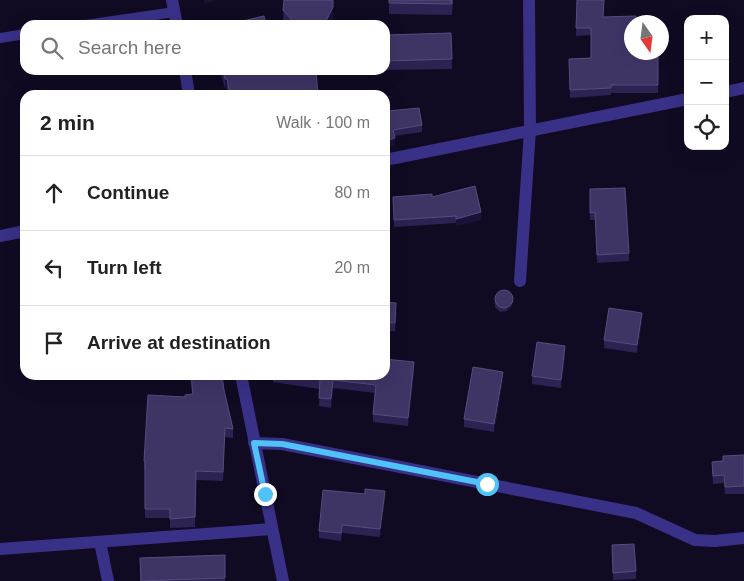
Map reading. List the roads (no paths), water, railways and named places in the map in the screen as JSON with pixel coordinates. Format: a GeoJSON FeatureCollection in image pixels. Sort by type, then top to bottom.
{"type":"FeatureCollection","features":[{"type":"Feature","properties":{"kind":"street"},"geometry":{"type":"LineString","coordinates":[[520,281],[530,130],[529,0]]}},
{"type":"Feature","properties":{"kind":"street"},"geometry":{"type":"LineString","coordinates":[[173,6],[176,20]]}},
{"type":"Feature","properties":{"kind":"street"},"geometry":{"type":"LineString","coordinates":[[186,75],[188,90]]}},
{"type":"Feature","properties":{"kind":"street"},"geometry":{"type":"LineString","coordinates":[[729,91],[744,88]]}},
{"type":"Feature","properties":{"kind":"street"},"geometry":{"type":"LineString","coordinates":[[390,159],[684,100]]}},
{"type":"Feature","properties":{"kind":"street"},"geometry":{"type":"LineString","coordinates":[[0,236],[20,232]]}},
{"type":"Feature","properties":{"kind":"street"},"geometry":{"type":"LineString","coordinates":[[242,380],[283,581]]}},
{"type":"Feature","properties":{"kind":"street"},"geometry":{"type":"LineString","coordinates":[[254,443],[282,444],[636,513],[695,540],[715,541],[744,538]]}},
{"type":"Feature","properties":{"kind":"street"},"geometry":{"type":"LineString","coordinates":[[0,549],[272,529]]}},
{"type":"Feature","properties":{"kind":"street"},"geometry":{"type":"LineString","coordinates":[[100,542],[108,581]]}},
{"type":"Feature","properties":{"kind":"lane"},"geometry":{"type":"LineString","coordinates":[[108,20],[173,6]]}},
{"type":"Feature","properties":{"kind":"lane"},"geometry":{"type":"LineString","coordinates":[[0,38],[20,35]]}}]}
